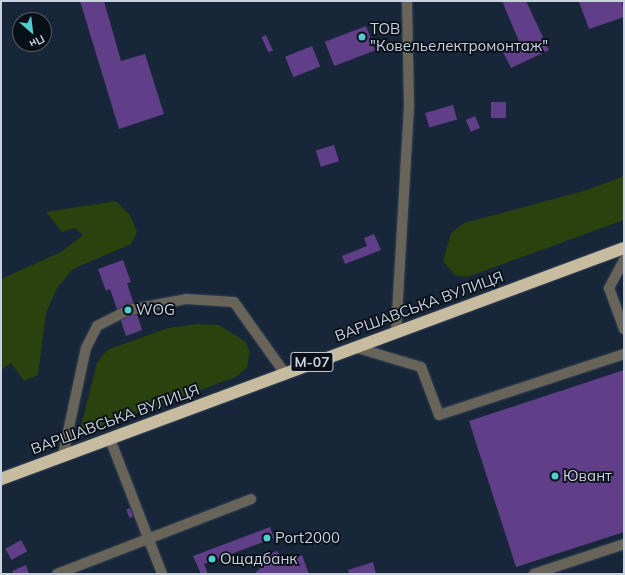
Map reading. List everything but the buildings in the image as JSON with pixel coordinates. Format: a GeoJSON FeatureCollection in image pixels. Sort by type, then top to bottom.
{"type":"FeatureCollection","features":[{"type":"Feature","properties":{"kind":"highway","name":"ВАРШАВСЬКА ВУЛИЦЯ"},"geometry":{"type":"LineString","coordinates":[[1,479],[284,372],[624,248]]}},
{"type":"Feature","properties":{"kind":"lane"},"geometry":{"type":"LineString","coordinates":[[396,332],[409,106],[407,1]]}},
{"type":"Feature","properties":{"kind":"lane"},"geometry":{"type":"LineString","coordinates":[[624,260],[609,288],[624,329]]}},
{"type":"Feature","properties":{"kind":"lane"},"geometry":{"type":"LineString","coordinates":[[64,455],[86,348],[97,326],[128,310],[186,299],[234,302],[284,372]]}},
{"type":"Feature","properties":{"kind":"lane"},"geometry":{"type":"LineString","coordinates":[[354,347],[421,367],[439,415],[624,354]]}},
{"type":"Feature","properties":{"kind":"lane"},"geometry":{"type":"LineString","coordinates":[[110,439],[162,574]]}},
{"type":"Feature","properties":{"kind":"lane"},"geometry":{"type":"LineString","coordinates":[[57,574],[75,571],[149,538],[251,499]]}},
{"type":"Feature","properties":{"kind":"lane"},"geometry":{"type":"LineString","coordinates":[[534,574],[624,544]]}},
{"type":"Feature","properties":{"kind":"green space"},"geometry":{"type":"Polygon","coordinates":[[[624,176],[624,220],[467,277],[455,275],[443,261],[451,233],[464,223],[587,190],[624,176]]]}},
{"type":"Feature","properties":{"kind":"green space"},"geometry":{"type":"Polygon","coordinates":[[[116,201],[130,215],[137,232],[131,244],[73,269],[57,288],[46,313],[38,375],[24,381],[11,363],[1,370],[1,279],[61,252],[83,235],[75,228],[62,232],[46,212],[116,201]]]}},
{"type":"Feature","properties":{"kind":"green space"},"geometry":{"type":"Polygon","coordinates":[[[197,324],[219,325],[246,342],[250,352],[247,368],[236,377],[87,431],[81,426],[97,363],[107,350],[168,328],[197,324]]]}},
{"type":"Feature","properties":{"kind":"place","name":"ТОВ \"Ковельелектромонтаж\""},"geometry":{"type":"Point","coordinates":[362,37]}},
{"type":"Feature","properties":{"kind":"place","name":"WOG"},"geometry":{"type":"Point","coordinates":[128,310]}},
{"type":"Feature","properties":{"kind":"place","name":"Ювант"},"geometry":{"type":"Point","coordinates":[555,476]}},
{"type":"Feature","properties":{"kind":"place","name":"Port2000"},"geometry":{"type":"Point","coordinates":[267,538]}},
{"type":"Feature","properties":{"kind":"place","name":"Ощадбанк"},"geometry":{"type":"Point","coordinates":[212,559]}}]}
